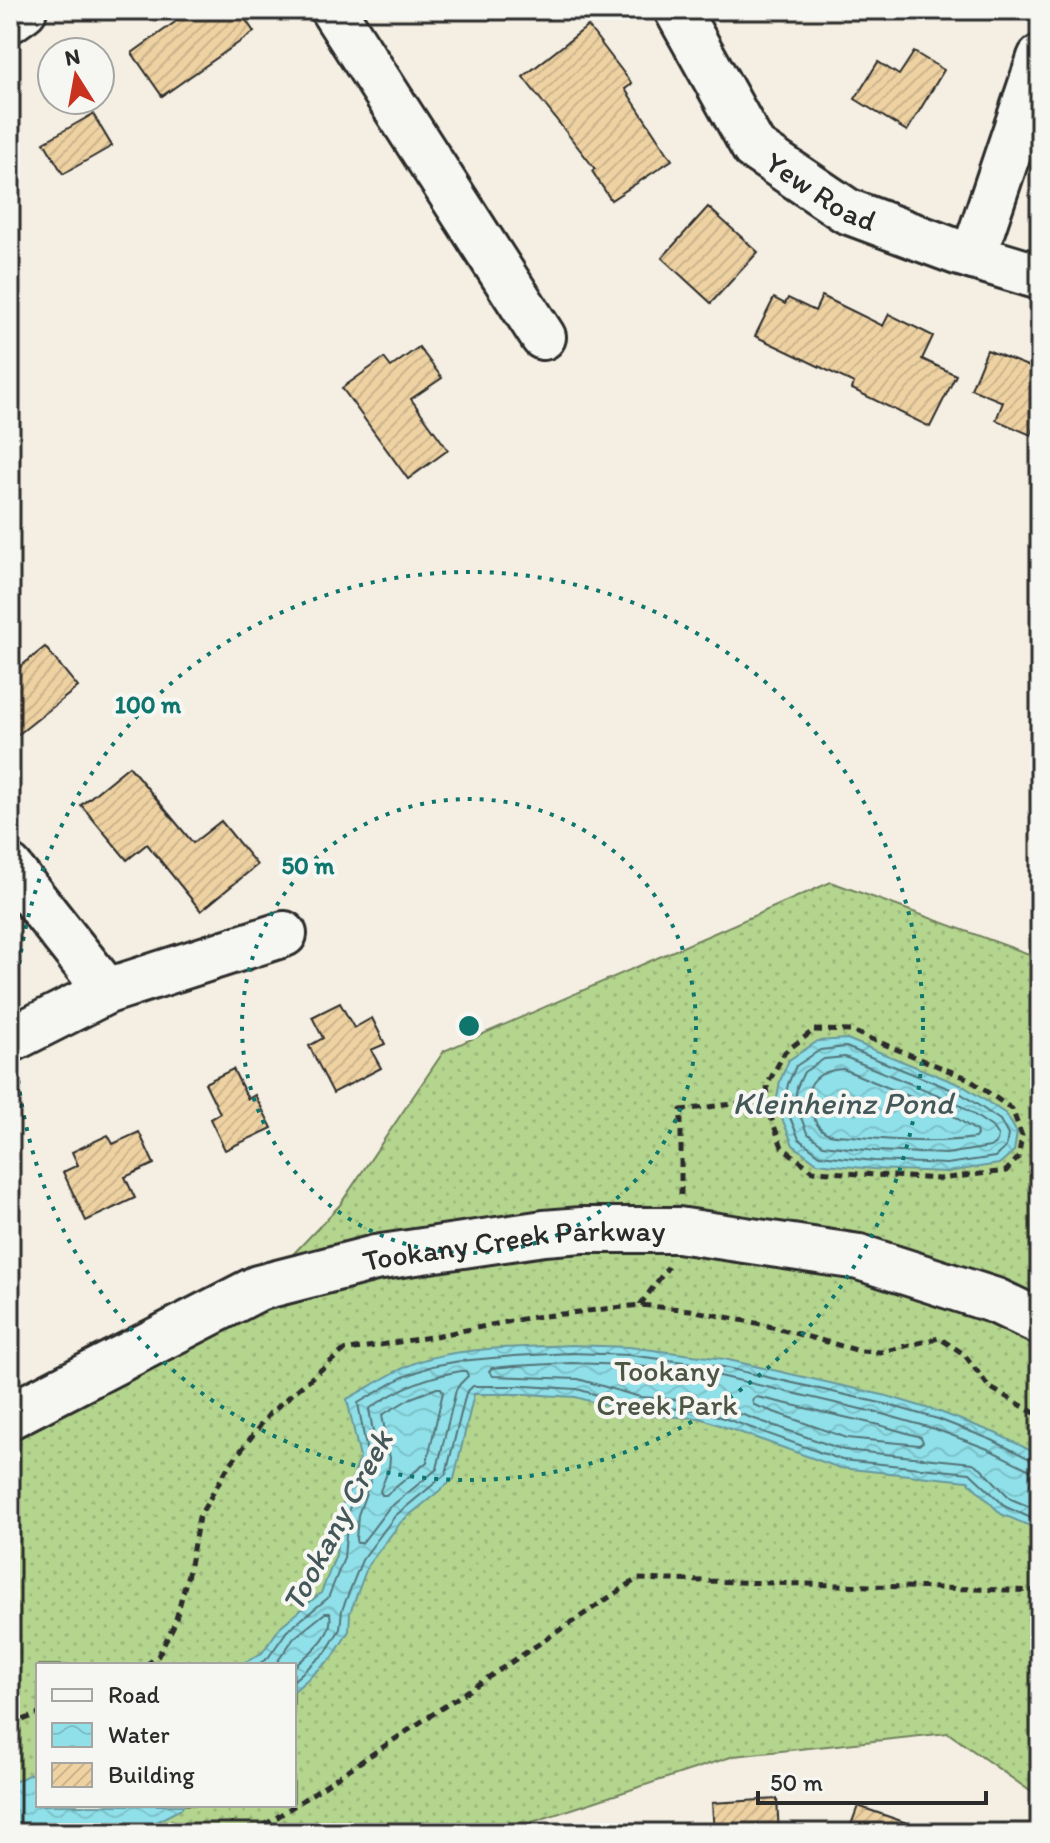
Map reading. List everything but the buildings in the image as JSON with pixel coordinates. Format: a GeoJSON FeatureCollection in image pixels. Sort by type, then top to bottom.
{"type":"FeatureCollection","features":[{"type":"Feature","properties":{"kind":"street"},"geometry":{"type":"LineString","coordinates":[[10,20],[24,10]]}},
{"type":"Feature","properties":{"kind":"street"},"geometry":{"type":"LineString","coordinates":[[333,10],[543,337]]}},
{"type":"Feature","properties":{"kind":"street","name":"Yew Road"},"geometry":{"type":"LineString","coordinates":[[677,10],[754,148],[847,211],[973,257],[1040,277]]}},
{"type":"Feature","properties":{"kind":"street"},"geometry":{"type":"LineString","coordinates":[[973,257],[1040,58]]}},
{"type":"Feature","properties":{"kind":"street"},"geometry":{"type":"LineString","coordinates":[[10,868],[107,991]]}},
{"type":"Feature","properties":{"kind":"street"},"geometry":{"type":"LineString","coordinates":[[10,1040],[107,991],[284,934]]}},
{"type":"Feature","properties":{"kind":"street","name":"Tookany Creek Parkway"},"geometry":{"type":"LineString","coordinates":[[10,1416],[258,1288],[375,1258],[544,1233],[678,1230],[859,1257],[996,1301],[1040,1322]]}},
{"type":"Feature","properties":{"kind":"path"},"geometry":{"type":"LineString","coordinates":[[814,1030],[852,1031],[967,1078],[1012,1109],[1022,1136],[1018,1158],[1006,1171],[939,1179],[813,1171],[782,1147],[769,1112],[768,1100],[767,1085],[785,1052],[814,1030]]}},
{"type":"Feature","properties":{"kind":"path"},"geometry":{"type":"LineString","coordinates":[[680,1197],[681,1110],[768,1100]]}},
{"type":"Feature","properties":{"kind":"path"},"geometry":{"type":"LineString","coordinates":[[640,1305],[671,1258]]}},
{"type":"Feature","properties":{"kind":"path"},"geometry":{"type":"LineString","coordinates":[[149,1663],[158,1656],[175,1623],[199,1517],[228,1467],[270,1413],[343,1351],[527,1318],[640,1305],[690,1310],[761,1324],[860,1351],[881,1352],[939,1338],[964,1354],[989,1387],[1040,1416]]}},
{"type":"Feature","properties":{"kind":"path"},"geometry":{"type":"LineString","coordinates":[[296,1805],[637,1579],[1040,1591]]}},
{"type":"Feature","properties":{"kind":"path"},"geometry":{"type":"LineString","coordinates":[[10,1725],[36,1715]]}},
{"type":"Feature","properties":{"kind":"path"},"geometry":{"type":"LineString","coordinates":[[253,1833],[292,1807]]}},
{"type":"Feature","properties":{"kind":"green space","name":"Tookany Creek Park"},"geometry":{"type":"Polygon","coordinates":[[[831,882],[1040,958],[1040,1798],[948,1733],[734,1756],[532,1822],[530,1833],[10,1833],[10,1438],[218,1333],[339,1206],[444,1051],[831,882]]]}},
{"type":"Feature","properties":{"kind":"water","name":"Kleinheinz Pond"},"geometry":{"type":"Polygon","coordinates":[[[847,1039],[963,1086],[1006,1114],[1017,1133],[1014,1151],[999,1164],[947,1172],[817,1163],[793,1145],[776,1104],[780,1081],[789,1060],[818,1041],[847,1039]]]}},
{"type":"Feature","properties":{"kind":"water"},"geometry":{"type":"Polygon","coordinates":[[[518,1347],[629,1347],[724,1359],[887,1396],[940,1412],[995,1433],[1040,1455],[1040,1530],[1001,1514],[968,1481],[840,1468],[700,1418],[637,1415],[576,1397],[474,1394],[454,1479],[401,1522],[368,1565],[350,1613],[349,1631],[333,1657],[296,1689],[296,1663],[244,1663],[262,1653],[281,1626],[321,1593],[336,1555],[340,1511],[360,1458],[347,1399],[419,1361],[447,1354],[518,1347]]]}},
{"type":"Feature","properties":{"kind":"water"},"geometry":{"type":"Polygon","coordinates":[[[36,1771],[36,1807],[182,1807],[135,1833],[10,1833],[10,1784],[36,1771]]]}},
{"type":"Feature","properties":{"kind":"water label","name":"Tookany Creek"},"geometry":{"type":"Point","coordinates":[337,1521]}}]}
